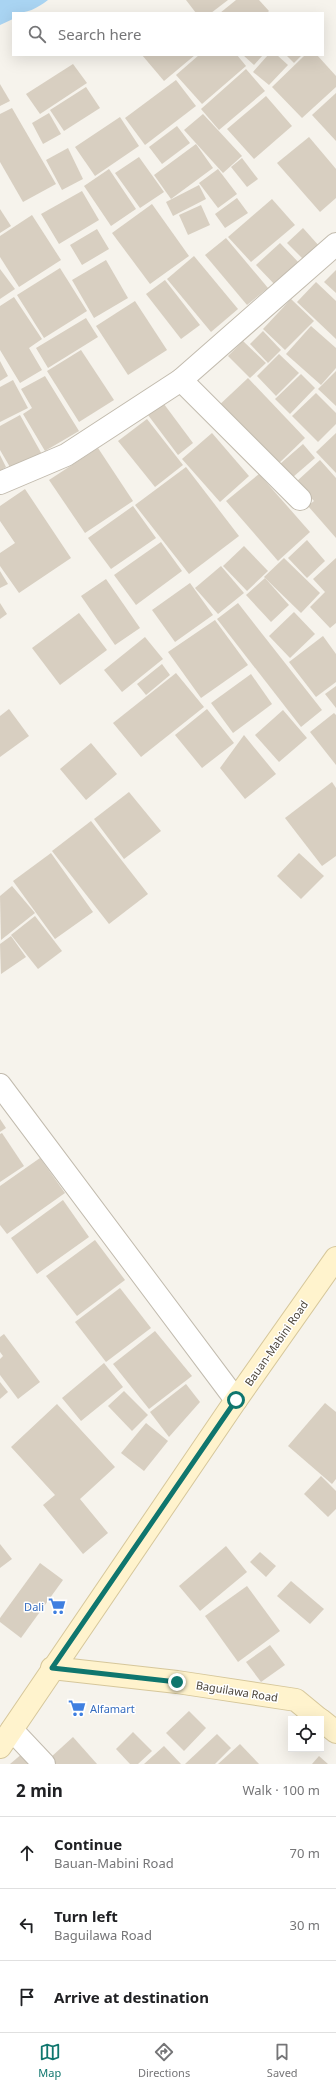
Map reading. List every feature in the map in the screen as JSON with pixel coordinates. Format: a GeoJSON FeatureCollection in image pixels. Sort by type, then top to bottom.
{"type":"FeatureCollection","features":[{"type":"Feature","properties":{"kind":"main road","name":"Bauan-Mabini Road"},"geometry":{"type":"LineString","coordinates":[[6,1738],[52,1668],[236,1400],[336,1258]]}},
{"type":"Feature","properties":{"kind":"main road","name":"Baguilawa Road"},"geometry":{"type":"LineString","coordinates":[[52,1668],[177,1682],[296,1700],[315,1716]]}},
{"type":"Feature","properties":{"kind":"main road","name":"Baguilawa Road"},"geometry":{"type":"LineString","coordinates":[[324,1723],[336,1732]]}},
{"type":"Feature","properties":{"kind":"street"},"geometry":{"type":"LineString","coordinates":[[0,483],[66,455],[181,380],[336,244]]}},
{"type":"Feature","properties":{"kind":"street"},"geometry":{"type":"LineString","coordinates":[[181,380],[300,499]]}},
{"type":"Feature","properties":{"kind":"street"},"geometry":{"type":"LineString","coordinates":[[0,1085],[236,1400]]}},
{"type":"Feature","properties":{"kind":"street"},"geometry":{"type":"LineString","coordinates":[[6,1738],[44,1764]]}},
{"type":"Feature","properties":{"kind":"water"},"geometry":{"type":"Polygon","coordinates":[[[0,0],[48,0],[32,10],[12,12],[12,19],[0,25],[0,0]]]}},
{"type":"Feature","properties":{"kind":"building"},"geometry":{"type":"Polygon","coordinates":[[[186,0],[228,0],[212,12],[195,12],[186,0]]]}},
{"type":"Feature","properties":{"kind":"building"},"geometry":{"type":"Polygon","coordinates":[[[236,0],[259,0],[269,11],[268,12],[221,12],[236,0]]]}},
{"type":"Feature","properties":{"kind":"building"},"geometry":{"type":"Polygon","coordinates":[[[143,56],[194,56],[164,81],[143,56]]]}},
{"type":"Feature","properties":{"kind":"building"},"geometry":{"type":"Polygon","coordinates":[[[198,56],[238,56],[246,66],[202,104],[176,75],[198,56]]]}},
{"type":"Feature","properties":{"kind":"building"},"geometry":{"type":"Polygon","coordinates":[[[244,56],[262,56],[254,65],[244,56]]]}},
{"type":"Feature","properties":{"kind":"building"},"geometry":{"type":"Polygon","coordinates":[[[267,56],[278,56],[288,65],[269,85],[253,72],[267,56]]]}},
{"type":"Feature","properties":{"kind":"building"},"geometry":{"type":"Polygon","coordinates":[[[287,56],[301,56],[294,63],[287,56]]]}},
{"type":"Feature","properties":{"kind":"building"},"geometry":{"type":"Polygon","coordinates":[[[304,56],[318,56],[336,76],[336,87],[302,118],[272,87],[304,56]]]}},
{"type":"Feature","properties":{"kind":"building"},"geometry":{"type":"Polygon","coordinates":[[[73,64],[87,83],[40,114],[26,94],[73,64]]]}},
{"type":"Feature","properties":{"kind":"building"},"geometry":{"type":"Polygon","coordinates":[[[246,69],[265,91],[219,130],[201,109],[246,69]]]}},
{"type":"Feature","properties":{"kind":"building"},"geometry":{"type":"Polygon","coordinates":[[[176,80],[196,106],[145,145],[125,118],[176,80]]]}},
{"type":"Feature","properties":{"kind":"building"},"geometry":{"type":"Polygon","coordinates":[[[0,84],[10,101],[0,106],[0,84]]]}},
{"type":"Feature","properties":{"kind":"building"},"geometry":{"type":"Polygon","coordinates":[[[86,87],[100,108],[64,131],[50,110],[86,87]]]}},
{"type":"Feature","properties":{"kind":"building"},"geometry":{"type":"Polygon","coordinates":[[[336,93],[336,141],[312,115],[336,93]]]}},
{"type":"Feature","properties":{"kind":"building"},"geometry":{"type":"Polygon","coordinates":[[[266,96],[292,126],[254,159],[227,129],[266,96]]]}},
{"type":"Feature","properties":{"kind":"building"},"geometry":{"type":"Polygon","coordinates":[[[12,108],[56,184],[23,202],[0,162],[0,114],[12,108]]]}},
{"type":"Feature","properties":{"kind":"building"},"geometry":{"type":"Polygon","coordinates":[[[49,113],[61,134],[43,144],[32,123],[49,113]]]}},
{"type":"Feature","properties":{"kind":"building"},"geometry":{"type":"Polygon","coordinates":[[[203,114],[242,156],[223,173],[184,130],[203,114]]]}},
{"type":"Feature","properties":{"kind":"building"},"geometry":{"type":"Polygon","coordinates":[[[120,117],[139,146],[95,176],[75,147],[120,117]]]}},
{"type":"Feature","properties":{"kind":"building"},"geometry":{"type":"Polygon","coordinates":[[[177,126],[190,143],[162,164],[149,147],[177,126]]]}},
{"type":"Feature","properties":{"kind":"building"},"geometry":{"type":"Polygon","coordinates":[[[309,137],[336,169],[336,198],[320,212],[277,163],[309,137]]]}},
{"type":"Feature","properties":{"kind":"building"},"geometry":{"type":"Polygon","coordinates":[[[196,144],[213,168],[171,199],[154,175],[196,144]]]}},
{"type":"Feature","properties":{"kind":"building"},"geometry":{"type":"Polygon","coordinates":[[[68,148],[83,179],[62,190],[46,160],[68,148]]]}},
{"type":"Feature","properties":{"kind":"building"},"geometry":{"type":"Polygon","coordinates":[[[139,157],[164,192],[140,208],[115,173],[139,157]]]}},
{"type":"Feature","properties":{"kind":"building"},"geometry":{"type":"Polygon","coordinates":[[[242,158],[258,179],[247,187],[231,167],[242,158]]]}},
{"type":"Feature","properties":{"kind":"building"},"geometry":{"type":"Polygon","coordinates":[[[109,169],[136,209],[111,226],[84,186],[109,169]]]}},
{"type":"Feature","properties":{"kind":"building"},"geometry":{"type":"Polygon","coordinates":[[[218,169],[237,194],[218,208],[199,183],[218,169]]]}},
{"type":"Feature","properties":{"kind":"building"},"geometry":{"type":"Polygon","coordinates":[[[199,185],[206,199],[173,216],[166,202],[199,185]]]}},
{"type":"Feature","properties":{"kind":"building"},"geometry":{"type":"Polygon","coordinates":[[[82,191],[99,220],[59,244],[41,214],[82,191]]]}},
{"type":"Feature","properties":{"kind":"building"},"geometry":{"type":"Polygon","coordinates":[[[237,198],[248,213],[225,228],[215,214],[237,198]]]}},
{"type":"Feature","properties":{"kind":"building"},"geometry":{"type":"Polygon","coordinates":[[[272,199],[295,225],[251,262],[228,237],[272,199]]]}},
{"type":"Feature","properties":{"kind":"building"},"geometry":{"type":"Polygon","coordinates":[[[152,204],[189,256],[150,284],[112,233],[152,204]]]}},
{"type":"Feature","properties":{"kind":"building"},"geometry":{"type":"Polygon","coordinates":[[[201,205],[210,225],[188,235],[179,215],[201,205]]]}},
{"type":"Feature","properties":{"kind":"building"},"geometry":{"type":"Polygon","coordinates":[[[0,209],[11,226],[0,233],[0,209]]]}},
{"type":"Feature","properties":{"kind":"building"},"geometry":{"type":"Polygon","coordinates":[[[32,215],[61,260],[19,287],[0,257],[0,236],[32,215]]]}},
{"type":"Feature","properties":{"kind":"building"},"geometry":{"type":"Polygon","coordinates":[[[303,228],[320,247],[305,261],[287,243],[303,228]]]}},
{"type":"Feature","properties":{"kind":"building"},"geometry":{"type":"Polygon","coordinates":[[[97,229],[109,249],[82,265],[70,245],[97,229]]]}},
{"type":"Feature","properties":{"kind":"building"},"geometry":{"type":"Polygon","coordinates":[[[226,238],[268,288],[247,305],[205,255],[226,238]]]}},
{"type":"Feature","properties":{"kind":"building"},"geometry":{"type":"Polygon","coordinates":[[[280,243],[302,266],[278,288],[256,265],[280,243]]]}},
{"type":"Feature","properties":{"kind":"building"},"geometry":{"type":"Polygon","coordinates":[[[194,256],[238,309],[211,332],[167,279],[194,256]]]}},
{"type":"Feature","properties":{"kind":"building"},"geometry":{"type":"Polygon","coordinates":[[[106,260],[128,298],[94,318],[72,280],[106,260]]]}},
{"type":"Feature","properties":{"kind":"building"},"geometry":{"type":"Polygon","coordinates":[[[60,268],[87,311],[44,338],[17,295],[60,268]]]}},
{"type":"Feature","properties":{"kind":"building"},"geometry":{"type":"Polygon","coordinates":[[[0,269],[15,289],[0,299],[0,269]]]}},
{"type":"Feature","properties":{"kind":"building"},"geometry":{"type":"Polygon","coordinates":[[[336,270],[336,293],[324,282],[336,270]]]}},
{"type":"Feature","properties":{"kind":"building"},"geometry":{"type":"Polygon","coordinates":[[[165,280],[200,325],[181,339],[146,294],[165,280]]]}},
{"type":"Feature","properties":{"kind":"building"},"geometry":{"type":"Polygon","coordinates":[[[316,282],[336,301],[336,339],[297,302],[316,282]]]}},
{"type":"Feature","properties":{"kind":"building"},"geometry":{"type":"Polygon","coordinates":[[[14,297],[42,339],[29,348],[42,370],[20,383],[0,350],[0,306],[14,297]]]}},
{"type":"Feature","properties":{"kind":"building"},"geometry":{"type":"Polygon","coordinates":[[[291,299],[314,321],[285,350],[263,329],[291,299]]]}},
{"type":"Feature","properties":{"kind":"building"},"geometry":{"type":"Polygon","coordinates":[[[135,301],[167,350],[128,375],[96,326],[135,301]]]}},
{"type":"Feature","properties":{"kind":"building"},"geometry":{"type":"Polygon","coordinates":[[[86,318],[98,337],[48,368],[36,348],[86,318]]]}},
{"type":"Feature","properties":{"kind":"building"},"geometry":{"type":"Polygon","coordinates":[[[311,326],[336,348],[336,368],[321,385],[286,354],[311,326]]]}},
{"type":"Feature","properties":{"kind":"building"},"geometry":{"type":"Polygon","coordinates":[[[263,331],[281,350],[268,363],[250,344],[263,331]]]}},
{"type":"Feature","properties":{"kind":"building"},"geometry":{"type":"Polygon","coordinates":[[[243,341],[266,363],[250,378],[228,356],[243,341]]]}},
{"type":"Feature","properties":{"kind":"building"},"geometry":{"type":"Polygon","coordinates":[[[81,350],[114,400],[79,422],[47,371],[81,350]]]}},
{"type":"Feature","properties":{"kind":"building"},"geometry":{"type":"Polygon","coordinates":[[[279,354],[299,373],[276,396],[257,376],[279,354]]]}},
{"type":"Feature","properties":{"kind":"building"},"geometry":{"type":"Polygon","coordinates":[[[0,361],[8,376],[0,381],[0,361]]]}},
{"type":"Feature","properties":{"kind":"building"},"geometry":{"type":"Polygon","coordinates":[[[336,371],[336,406],[318,389],[336,371]]]}},
{"type":"Feature","properties":{"kind":"building"},"geometry":{"type":"Polygon","coordinates":[[[301,374],[315,388],[290,414],[275,399],[301,374]]]}},
{"type":"Feature","properties":{"kind":"building"},"geometry":{"type":"Polygon","coordinates":[[[45,376],[79,431],[45,451],[23,414],[32,408],[21,389],[45,376]]]}},
{"type":"Feature","properties":{"kind":"building"},"geometry":{"type":"Polygon","coordinates":[[[248,378],[305,438],[273,469],[215,409],[248,378]]]}},
{"type":"Feature","properties":{"kind":"building"},"geometry":{"type":"Polygon","coordinates":[[[13,380],[28,408],[0,422],[0,387],[13,380]]]}},
{"type":"Feature","properties":{"kind":"building"},"geometry":{"type":"Polygon","coordinates":[[[316,393],[336,413],[336,424],[318,442],[292,416],[316,393]]]}},
{"type":"Feature","properties":{"kind":"building"},"geometry":{"type":"Polygon","coordinates":[[[161,400],[193,443],[178,455],[145,411],[161,400]]]}},
{"type":"Feature","properties":{"kind":"building"},"geometry":{"type":"Polygon","coordinates":[[[20,415],[44,458],[14,474],[0,450],[0,426],[20,415]]]}},
{"type":"Feature","properties":{"kind":"building"},"geometry":{"type":"Polygon","coordinates":[[[147,419],[183,465],[155,487],[118,441],[147,419]]]}},
{"type":"Feature","properties":{"kind":"building"},"geometry":{"type":"Polygon","coordinates":[[[212,433],[249,476],[220,502],[182,459],[212,433]]]}},
{"type":"Feature","properties":{"kind":"building"},"geometry":{"type":"Polygon","coordinates":[[[336,433],[336,473],[316,452],[336,433]]]}},
{"type":"Feature","properties":{"kind":"building"},"geometry":{"type":"Polygon","coordinates":[[[303,444],[315,458],[293,477],[280,464],[303,444]]]}},
{"type":"Feature","properties":{"kind":"building"},"geometry":{"type":"Polygon","coordinates":[[[98,448],[133,501],[85,533],[49,480],[98,448]]]}},
{"type":"Feature","properties":{"kind":"building"},"geometry":{"type":"Polygon","coordinates":[[[0,455],[6,467],[0,471],[0,455]]]}},
{"type":"Feature","properties":{"kind":"building"},"geometry":{"type":"Polygon","coordinates":[[[320,460],[336,478],[336,538],[308,506],[314,501],[296,482],[320,460]]]}},
{"type":"Feature","properties":{"kind":"building"},"geometry":{"type":"Polygon","coordinates":[[[186,467],[239,536],[189,574],[135,505],[186,467]]]}},
{"type":"Feature","properties":{"kind":"building"},"geometry":{"type":"Polygon","coordinates":[[[259,474],[310,532],[278,561],[226,501],[259,474]]]}},
{"type":"Feature","properties":{"kind":"building"},"geometry":{"type":"Polygon","coordinates":[[[25,489],[71,558],[19,593],[0,566],[0,553],[15,543],[0,521],[0,506],[25,489]]]}},
{"type":"Feature","properties":{"kind":"building"},"geometry":{"type":"Polygon","coordinates":[[[133,506],[156,538],[111,569],[88,538],[133,506]]]}},
{"type":"Feature","properties":{"kind":"building"},"geometry":{"type":"Polygon","coordinates":[[[307,540],[325,561],[307,578],[288,558],[307,540]]]}},
{"type":"Feature","properties":{"kind":"building"},"geometry":{"type":"Polygon","coordinates":[[[161,542],[182,571],[136,605],[114,575],[161,542]]]}},
{"type":"Feature","properties":{"kind":"building"},"geometry":{"type":"Polygon","coordinates":[[[244,546],[268,571],[247,591],[223,566],[244,546]]]}},
{"type":"Feature","properties":{"kind":"building"},"geometry":{"type":"Polygon","coordinates":[[[284,558],[320,593],[301,613],[264,577],[284,558]]]}},
{"type":"Feature","properties":{"kind":"building"},"geometry":{"type":"Polygon","coordinates":[[[336,558],[336,623],[330,628],[310,607],[325,592],[313,579],[336,558]]]}},
{"type":"Feature","properties":{"kind":"building"},"geometry":{"type":"Polygon","coordinates":[[[221,566],[244,593],[218,614],[195,588],[221,566]]]}},
{"type":"Feature","properties":{"kind":"building"},"geometry":{"type":"Polygon","coordinates":[[[0,571],[8,584],[0,588],[0,571]]]}},
{"type":"Feature","properties":{"kind":"building"},"geometry":{"type":"Polygon","coordinates":[[[265,578],[289,605],[271,622],[246,595],[265,578]]]}},
{"type":"Feature","properties":{"kind":"building"},"geometry":{"type":"Polygon","coordinates":[[[106,579],[140,628],[115,645],[81,596],[106,579]]]}},
{"type":"Feature","properties":{"kind":"building"},"geometry":{"type":"Polygon","coordinates":[[[190,583],[213,615],[175,642],[152,610],[190,583]]]}},
{"type":"Feature","properties":{"kind":"building"},"geometry":{"type":"Polygon","coordinates":[[[0,603],[7,614],[0,619],[0,603]]]}},
{"type":"Feature","properties":{"kind":"building"},"geometry":{"type":"Polygon","coordinates":[[[238,603],[322,710],[301,727],[217,619],[238,603]]]}},
{"type":"Feature","properties":{"kind":"building"},"geometry":{"type":"Polygon","coordinates":[[[294,612],[315,634],[290,658],[269,636],[294,612]]]}},
{"type":"Feature","properties":{"kind":"building"},"geometry":{"type":"Polygon","coordinates":[[[79,613],[107,650],[60,685],[32,648],[79,613]]]}},
{"type":"Feature","properties":{"kind":"building"},"geometry":{"type":"Polygon","coordinates":[[[215,620],[248,665],[201,698],[168,652],[215,620]]]}},
{"type":"Feature","properties":{"kind":"building"},"geometry":{"type":"Polygon","coordinates":[[[323,636],[336,654],[336,682],[316,697],[289,662],[323,636]]]}},
{"type":"Feature","properties":{"kind":"building"},"geometry":{"type":"Polygon","coordinates":[[[145,637],[163,659],[122,692],[104,670],[145,637]]]}},
{"type":"Feature","properties":{"kind":"building"},"geometry":{"type":"Polygon","coordinates":[[[162,664],[170,675],[146,695],[137,684],[162,664]]]}},
{"type":"Feature","properties":{"kind":"building"},"geometry":{"type":"Polygon","coordinates":[[[176,673],[204,707],[141,757],[113,723],[176,673]]]}},
{"type":"Feature","properties":{"kind":"building"},"geometry":{"type":"Polygon","coordinates":[[[251,674],[272,704],[233,733],[211,703],[251,674]]]}},
{"type":"Feature","properties":{"kind":"building"},"geometry":{"type":"Polygon","coordinates":[[[336,686],[336,708],[325,694],[336,686]]]}},
{"type":"Feature","properties":{"kind":"building"},"geometry":{"type":"Polygon","coordinates":[[[9,709],[29,736],[0,757],[0,716],[9,709]]]}},
{"type":"Feature","properties":{"kind":"building"},"geometry":{"type":"Polygon","coordinates":[[[207,709],[234,743],[202,768],[175,735],[207,709]]]}},
{"type":"Feature","properties":{"kind":"building"},"geometry":{"type":"Polygon","coordinates":[[[283,710],[307,738],[279,762],[255,735],[283,710]]]}},
{"type":"Feature","properties":{"kind":"building"},"geometry":{"type":"Polygon","coordinates":[[[334,713],[336,715],[336,765],[310,732],[334,713]]]}},
{"type":"Feature","properties":{"kind":"building"},"geometry":{"type":"Polygon","coordinates":[[[244,735],[276,774],[245,799],[220,768],[244,735]]]}},
{"type":"Feature","properties":{"kind":"building"},"geometry":{"type":"Polygon","coordinates":[[[91,743],[117,774],[86,800],[60,769],[91,743]]]}},
{"type":"Feature","properties":{"kind":"building"},"geometry":{"type":"Polygon","coordinates":[[[332,782],[336,788],[336,856],[322,866],[285,818],[332,782]]]}},
{"type":"Feature","properties":{"kind":"building"},"geometry":{"type":"Polygon","coordinates":[[[129,792],[161,831],[124,859],[94,819],[129,792]]]}},
{"type":"Feature","properties":{"kind":"building"},"geometry":{"type":"Polygon","coordinates":[[[91,821],[148,894],[109,924],[52,851],[91,821]]]}},
{"type":"Feature","properties":{"kind":"building"},"geometry":{"type":"Polygon","coordinates":[[[51,853],[93,912],[55,939],[13,881],[51,853]]]}},
{"type":"Feature","properties":{"kind":"building"},"geometry":{"type":"Polygon","coordinates":[[[299,853],[324,876],[301,899],[277,876],[299,853]]]}},
{"type":"Feature","properties":{"kind":"building"},"geometry":{"type":"Polygon","coordinates":[[[12,886],[35,913],[1,940],[0,896],[12,886]]]}},
{"type":"Feature","properties":{"kind":"building"},"geometry":{"type":"Polygon","coordinates":[[[35,916],[62,951],[38,969],[11,935],[35,916]]]}},
{"type":"Feature","properties":{"kind":"building"},"geometry":{"type":"Polygon","coordinates":[[[11,936],[26,957],[1,974],[0,944],[11,936]]]}},
{"type":"Feature","properties":{"kind":"building"},"geometry":{"type":"Polygon","coordinates":[[[0,1119],[6,1128],[0,1132],[0,1119]]]}},
{"type":"Feature","properties":{"kind":"building"},"geometry":{"type":"Polygon","coordinates":[[[2,1133],[24,1166],[0,1182],[0,1134],[2,1133]]]}},
{"type":"Feature","properties":{"kind":"building"},"geometry":{"type":"Polygon","coordinates":[[[40,1158],[65,1193],[7,1234],[0,1225],[0,1186],[40,1158]]]}},
{"type":"Feature","properties":{"kind":"building"},"geometry":{"type":"Polygon","coordinates":[[[63,1200],[89,1237],[37,1274],[11,1238],[63,1200]]]}},
{"type":"Feature","properties":{"kind":"building"},"geometry":{"type":"Polygon","coordinates":[[[95,1240],[125,1280],[77,1316],[46,1276],[95,1240]]]}},
{"type":"Feature","properties":{"kind":"building"},"geometry":{"type":"Polygon","coordinates":[[[120,1288],[151,1328],[106,1362],[75,1322],[120,1288]]]}},
{"type":"Feature","properties":{"kind":"building"},"geometry":{"type":"Polygon","coordinates":[[[155,1331],[192,1376],[149,1409],[113,1364],[155,1331]]]}},
{"type":"Feature","properties":{"kind":"building"},"geometry":{"type":"Polygon","coordinates":[[[4,1334],[40,1382],[18,1399],[0,1375],[0,1359],[3,1356],[0,1352],[0,1337],[4,1334]]]}},
{"type":"Feature","properties":{"kind":"building"},"geometry":{"type":"Polygon","coordinates":[[[104,1363],[123,1387],[81,1421],[62,1398],[104,1363]]]}},
{"type":"Feature","properties":{"kind":"building"},"geometry":{"type":"Polygon","coordinates":[[[0,1382],[8,1392],[0,1399],[0,1382]]]}},
{"type":"Feature","properties":{"kind":"building"},"geometry":{"type":"Polygon","coordinates":[[[186,1384],[200,1402],[169,1437],[150,1412],[186,1384]]]}},
{"type":"Feature","properties":{"kind":"building"},"geometry":{"type":"Polygon","coordinates":[[[124,1391],[148,1415],[132,1431],[108,1406],[124,1391]]]}},
{"type":"Feature","properties":{"kind":"building"},"geometry":{"type":"Polygon","coordinates":[[[325,1403],[336,1412],[336,1479],[332,1484],[288,1446],[325,1403]]]}},
{"type":"Feature","properties":{"kind":"building"},"geometry":{"type":"Polygon","coordinates":[[[57,1404],[115,1467],[80,1499],[108,1533],[83,1554],[43,1505],[55,1495],[11,1447],[57,1404]]]}},
{"type":"Feature","properties":{"kind":"building"},"geometry":{"type":"Polygon","coordinates":[[[146,1423],[168,1441],[144,1471],[121,1453],[146,1423]]]}},
{"type":"Feature","properties":{"kind":"building"},"geometry":{"type":"Polygon","coordinates":[[[321,1476],[336,1491],[336,1509],[328,1517],[304,1494],[321,1476]]]}},
{"type":"Feature","properties":{"kind":"building"},"geometry":{"type":"Polygon","coordinates":[[[0,1544],[12,1559],[0,1568],[0,1544]]]}},
{"type":"Feature","properties":{"kind":"building"},"geometry":{"type":"Polygon","coordinates":[[[226,1546],[247,1572],[200,1611],[179,1586],[226,1546]]]}},
{"type":"Feature","properties":{"kind":"building"},"geometry":{"type":"Polygon","coordinates":[[[260,1552],[276,1566],[266,1577],[250,1562],[260,1552]]]}},
{"type":"Feature","properties":{"kind":"building"},"geometry":{"type":"Polygon","coordinates":[[[40,1563],[63,1580],[21,1638],[0,1622],[0,1618],[40,1563]]]}},
{"type":"Feature","properties":{"kind":"building"},"geometry":{"type":"Polygon","coordinates":[[[291,1581],[324,1609],[310,1624],[277,1596],[291,1581]]]}},
{"type":"Feature","properties":{"kind":"building"},"geometry":{"type":"Polygon","coordinates":[[[247,1586],[280,1631],[238,1662],[205,1616],[247,1586]]]}},
{"type":"Feature","properties":{"kind":"building"},"geometry":{"type":"Polygon","coordinates":[[[270,1645],[285,1665],[261,1682],[246,1662],[270,1645]]]}},
{"type":"Feature","properties":{"kind":"building"},"geometry":{"type":"Polygon","coordinates":[[[189,1711],[206,1728],[184,1751],[166,1733],[189,1711]]]}},
{"type":"Feature","properties":{"kind":"building"},"geometry":{"type":"Polygon","coordinates":[[[133,1732],[152,1751],[138,1764],[130,1764],[116,1749],[133,1732]]]}},
{"type":"Feature","properties":{"kind":"building"},"geometry":{"type":"Polygon","coordinates":[[[217,1734],[231,1748],[215,1764],[185,1764],[217,1734]]]}},
{"type":"Feature","properties":{"kind":"building"},"geometry":{"type":"Polygon","coordinates":[[[73,1737],[97,1764],[55,1764],[50,1758],[73,1737]]]}},
{"type":"Feature","properties":{"kind":"building"},"geometry":{"type":"Polygon","coordinates":[[[240,1744],[259,1764],[218,1764],[240,1744]]]}},
{"type":"Feature","properties":{"kind":"building"},"geometry":{"type":"Polygon","coordinates":[[[164,1746],[181,1764],[144,1764],[164,1746]]]}},
{"type":"Feature","properties":{"kind":"building"},"geometry":{"type":"Polygon","coordinates":[[[23,1753],[33,1764],[10,1764],[23,1753]]]}},
{"type":"Feature","properties":{"kind":"building"},"geometry":{"type":"Polygon","coordinates":[[[319,1756],[328,1764],[312,1764],[319,1756]]]}},
{"type":"Feature","properties":{"kind":"place","name":"Dali"},"geometry":{"type":"Point","coordinates":[57,1606]}},
{"type":"Feature","properties":{"kind":"place","name":"Alfamart"},"geometry":{"type":"Point","coordinates":[77,1708]}},
{"type":"Feature","properties":{"kind":"route"},"geometry":{"type":"LineString","coordinates":[[177,1682],[52,1668],[236,1400]]}}]}
